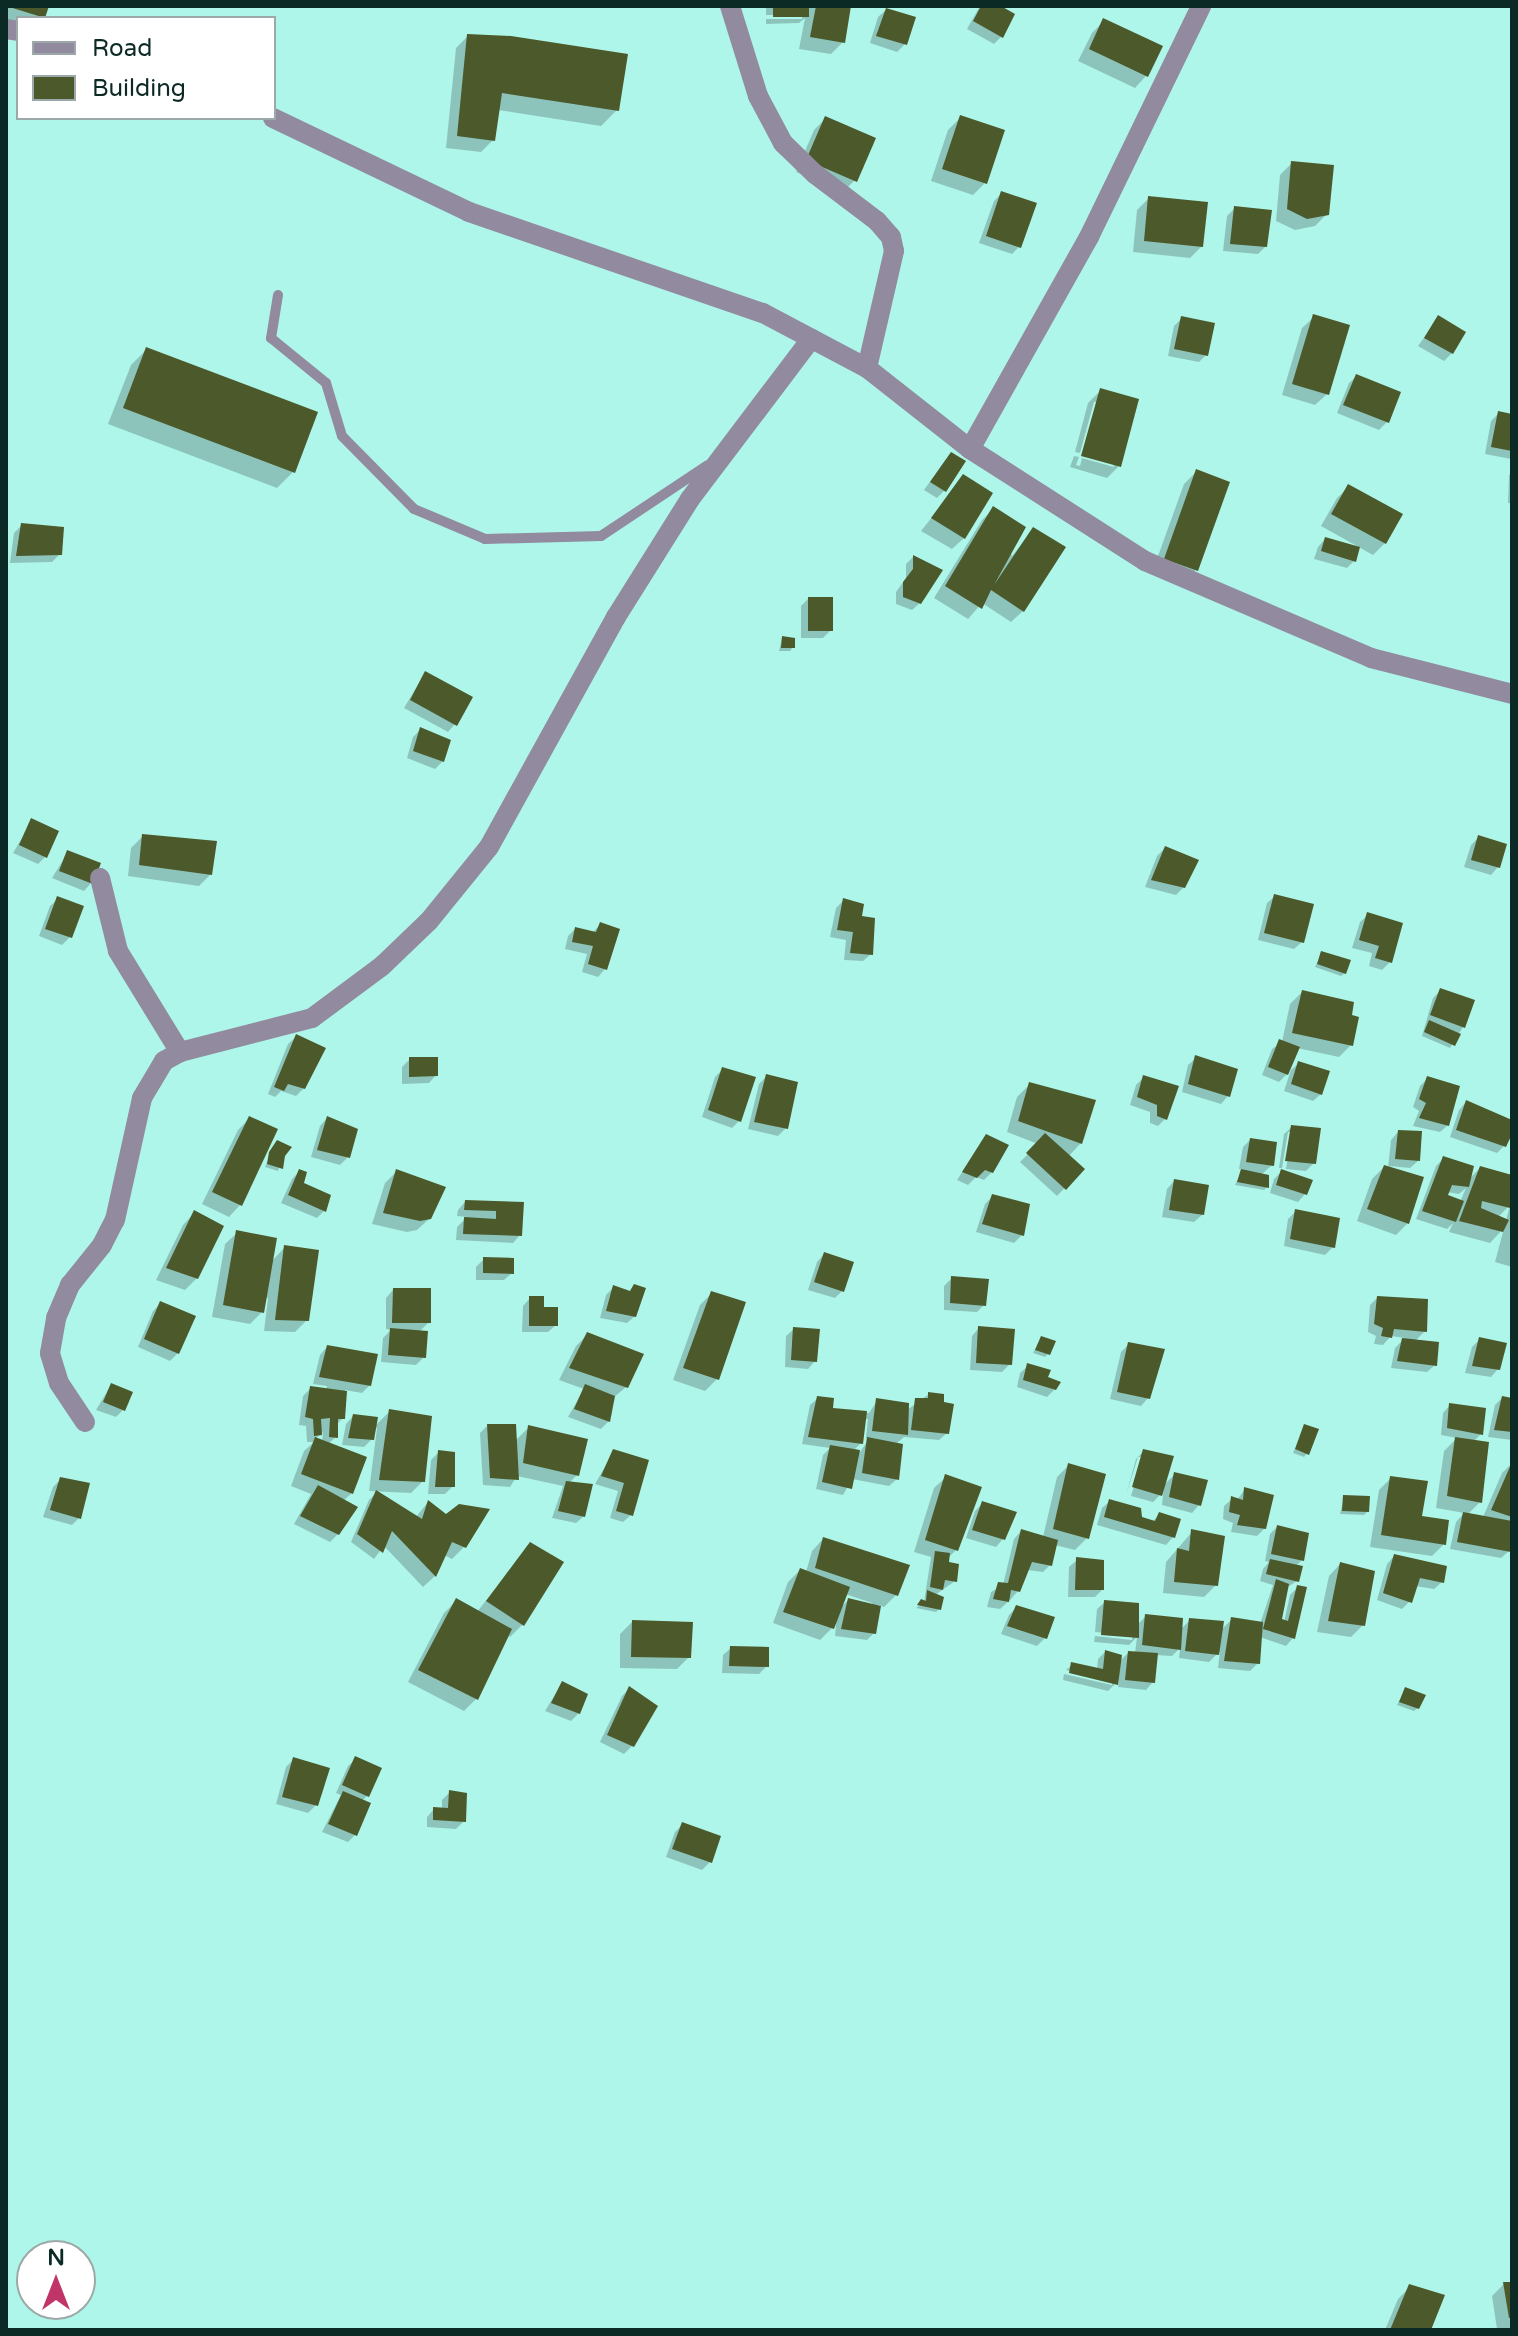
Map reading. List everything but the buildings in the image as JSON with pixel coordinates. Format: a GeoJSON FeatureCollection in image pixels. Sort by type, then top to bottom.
{"type":"FeatureCollection","features":[{"type":"Feature","properties":{"kind":"street"},"geometry":{"type":"LineString","coordinates":[[730,6],[758,96],[783,143],[815,174],[877,221],[891,237],[894,251],[867,368]]}},
{"type":"Feature","properties":{"kind":"street"},"geometry":{"type":"LineString","coordinates":[[970,449],[1089,237],[1201,6]]}},
{"type":"Feature","properties":{"kind":"street"},"geometry":{"type":"LineString","coordinates":[[276,119],[469,212],[763,313],[867,368],[970,449],[1145,561],[1371,658],[1512,694]]}},
{"type":"Feature","properties":{"kind":"street"},"geometry":{"type":"LineString","coordinates":[[85,1422],[59,1383],[50,1353],[56,1318],[70,1285],[102,1245],[115,1220],[142,1098],[164,1061],[180,1052],[312,1018],[382,966],[429,921],[489,847],[616,617],[690,499],[811,339]]}},
{"type":"Feature","properties":{"kind":"street"},"geometry":{"type":"LineString","coordinates":[[100,878],[118,951],[180,1052]]}},
{"type":"Feature","properties":{"kind":"lane"},"geometry":{"type":"LineString","coordinates":[[278,295],[271,338],[326,383],[342,436],[414,509],[485,539],[601,536],[723,456]]}}]}
